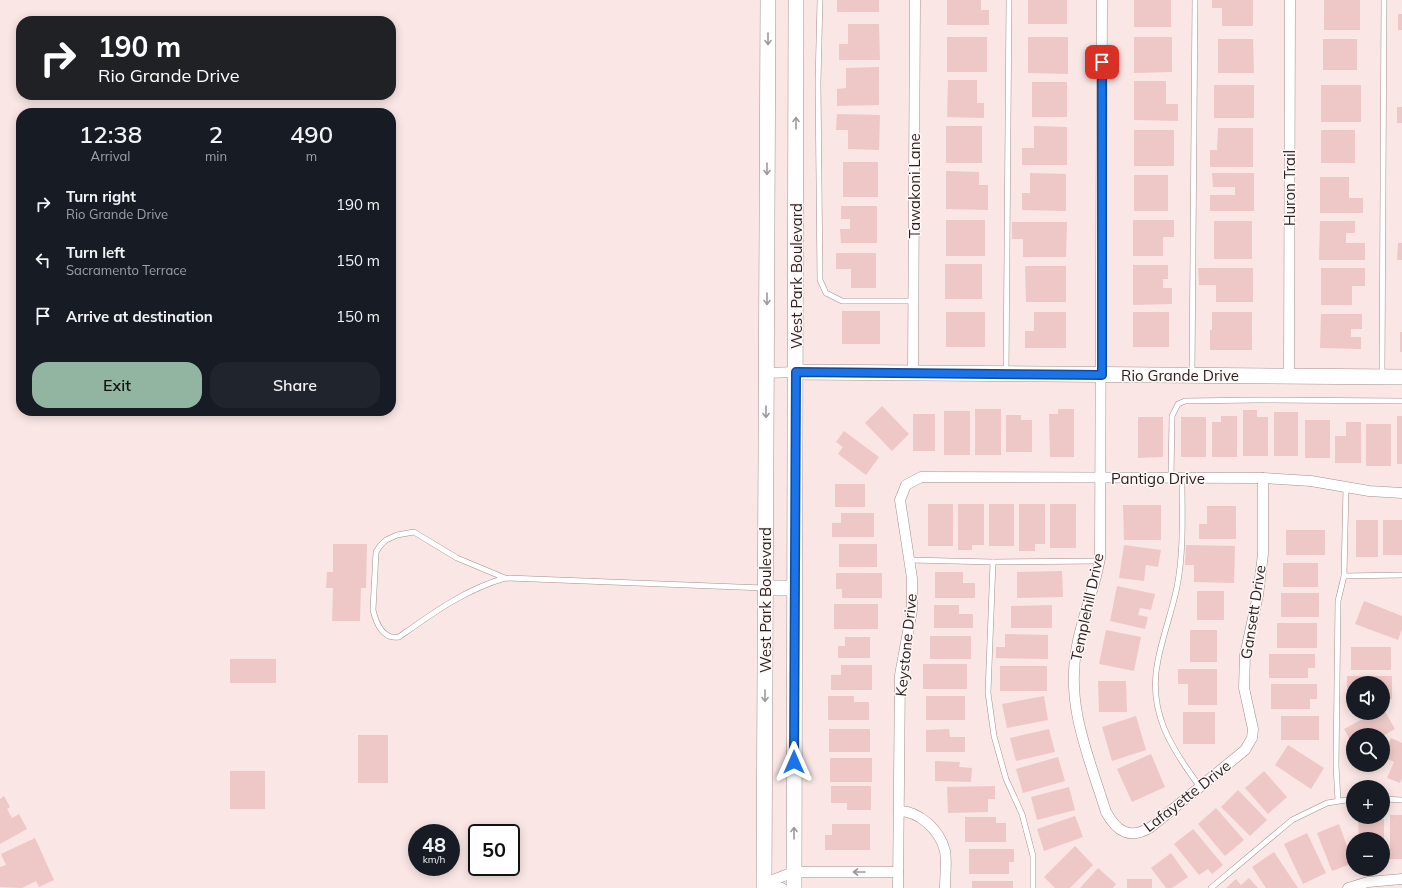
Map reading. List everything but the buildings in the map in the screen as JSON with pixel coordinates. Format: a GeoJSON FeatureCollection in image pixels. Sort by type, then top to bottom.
{"type":"FeatureCollection","features":[{"type":"Feature","properties":{"kind":"main road","name":"West Park Boulevard"},"geometry":{"type":"LineString","coordinates":[[765,885],[768,0]]}},
{"type":"Feature","properties":{"kind":"main road","name":"West Park Boulevard"},"geometry":{"type":"LineString","coordinates":[[794,888],[796,0]]}},
{"type":"Feature","properties":{"kind":"main road","name":"Rio Grande Drive"},"geometry":{"type":"LineString","coordinates":[[796,372],[1402,377]]}},
{"type":"Feature","properties":{"kind":"main road"},"geometry":{"type":"LineString","coordinates":[[765,588],[794,588]]}},
{"type":"Feature","properties":{"kind":"street","name":"Tawakoni Lane"},"geometry":{"type":"LineString","coordinates":[[913,373],[915,0]]}},
{"type":"Feature","properties":{"kind":"street","name":"Templehill Drive"},"geometry":{"type":"LineString","coordinates":[[1102,0],[1102,375],[1099,561],[1076,646],[1073,679],[1077,719],[1106,812],[1114,825],[1120,830]]}},
{"type":"Feature","properties":{"kind":"street","name":"Huron Trail"},"geometry":{"type":"LineString","coordinates":[[1289,376],[1290,0]]}},
{"type":"Feature","properties":{"kind":"street","name":"Rio Grande Drive"},"geometry":{"type":"LineString","coordinates":[[766,373],[796,372]]}},
{"type":"Feature","properties":{"kind":"street","name":"Pantigo Drive"},"geometry":{"type":"LineString","coordinates":[[913,480],[921,477],[1263,478],[1311,481],[1369,492],[1402,493]]}},
{"type":"Feature","properties":{"kind":"street","name":"Gansett Drive"},"geometry":{"type":"LineString","coordinates":[[1249,744],[1253,730],[1244,688],[1245,656],[1258,595],[1263,554],[1263,478]]}},
{"type":"Feature","properties":{"kind":"street","name":"Keystone Drive"},"geometry":{"type":"LineString","coordinates":[[898,888],[900,674],[912,610],[912,578],[900,500],[906,485],[913,480]]}},
{"type":"Feature","properties":{"kind":"street","name":"Lafayette Drive"},"geometry":{"type":"LineString","coordinates":[[1120,830],[1136,834],[1144,832],[1200,788],[1245,750],[1249,744]]}},
{"type":"Feature","properties":{"kind":"street"},"geometry":{"type":"LineString","coordinates":[[899,811],[909,811],[916,814],[928,824],[940,838],[945,851],[945,888]]}},
{"type":"Feature","properties":{"kind":"street"},"geometry":{"type":"LineString","coordinates":[[765,885],[794,872],[898,872]]}},
{"type":"Feature","properties":{"kind":"street"},"geometry":{"type":"LineString","coordinates":[[1348,888],[1368,882],[1402,879]]}},
{"type":"Feature","properties":{"kind":"street"},"geometry":{"type":"LineString","coordinates":[[765,885],[782,888]]}},
{"type":"Feature","properties":{"kind":"lane"},"geometry":{"type":"LineString","coordinates":[[820,0],[818,83],[820,280],[826,293],[842,301],[914,301]]}},
{"type":"Feature","properties":{"kind":"lane"},"geometry":{"type":"LineString","coordinates":[[1006,374],[1009,0]]}},
{"type":"Feature","properties":{"kind":"lane"},"geometry":{"type":"LineString","coordinates":[[1192,375],[1194,0]]}},
{"type":"Feature","properties":{"kind":"lane"},"geometry":{"type":"LineString","coordinates":[[1382,376],[1384,0]]}},
{"type":"Feature","properties":{"kind":"lane"},"geometry":{"type":"LineString","coordinates":[[1171,478],[1172,416],[1178,404],[1185,402],[1249,400],[1402,401]]}},
{"type":"Feature","properties":{"kind":"lane"},"geometry":{"type":"LineString","coordinates":[[1182,478],[1181,557],[1178,585],[1158,661],[1156,682],[1157,702],[1167,738],[1176,754],[1200,788]]}},
{"type":"Feature","properties":{"kind":"lane"},"geometry":{"type":"LineString","coordinates":[[1338,801],[1336,765],[1338,601],[1344,576],[1346,487]]}},
{"type":"Feature","properties":{"kind":"lane"},"geometry":{"type":"LineString","coordinates":[[505,578],[457,558],[421,535],[406,532],[396,535],[380,546],[376,552],[375,618],[384,634],[393,638],[399,637],[449,602],[484,584],[505,578],[765,588]]}},
{"type":"Feature","properties":{"kind":"lane"},"geometry":{"type":"LineString","coordinates":[[910,560],[993,562],[1099,561]]}},
{"type":"Feature","properties":{"kind":"lane"},"geometry":{"type":"LineString","coordinates":[[993,562],[988,693],[994,736],[1006,779],[1022,814],[1033,856],[1033,888]]}},
{"type":"Feature","properties":{"kind":"lane"},"geometry":{"type":"LineString","coordinates":[[1344,576],[1402,575]]}},
{"type":"Feature","properties":{"kind":"lane"},"geometry":{"type":"LineString","coordinates":[[1390,799],[1402,800]]}},
{"type":"Feature","properties":{"kind":"lane"},"geometry":{"type":"LineString","coordinates":[[1211,888],[1292,820],[1327,803],[1346,800]]}},
{"type":"Feature","properties":{"kind":"route"},"geometry":{"type":"LineString","coordinates":[[794,762],[796,372],[1102,375],[1102,62]]}}]}
